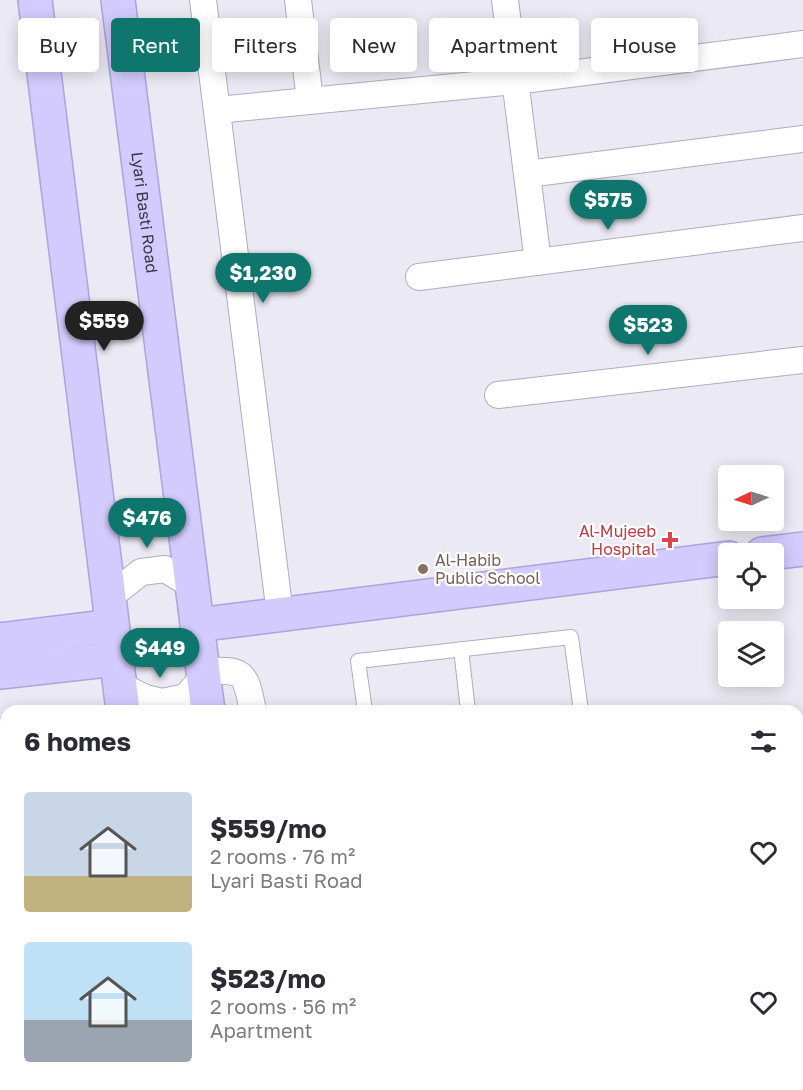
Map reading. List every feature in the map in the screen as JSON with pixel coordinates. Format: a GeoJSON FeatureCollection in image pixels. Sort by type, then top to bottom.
{"type":"FeatureCollection","features":[{"type":"Feature","properties":{"kind":"main road"},"geometry":{"type":"LineString","coordinates":[[0,672],[119,685],[35,0]]}},
{"type":"Feature","properties":{"kind":"main road","name":"Lyari Basti Road"},"geometry":{"type":"LineString","coordinates":[[118,0],[207,705]]}},
{"type":"Feature","properties":{"kind":"main road"},"geometry":{"type":"LineString","coordinates":[[784,551],[803,549]]}},
{"type":"Feature","properties":{"kind":"main road"},"geometry":{"type":"LineString","coordinates":[[197,625],[718,559]]}},
{"type":"Feature","properties":{"kind":"main road"},"geometry":{"type":"LineString","coordinates":[[0,640],[110,612]]}},
{"type":"Feature","properties":{"kind":"street"},"geometry":{"type":"LineString","coordinates":[[203,0],[280,614]]}},
{"type":"Feature","properties":{"kind":"street"},"geometry":{"type":"LineString","coordinates":[[298,0],[310,101]]}},
{"type":"Feature","properties":{"kind":"street"},"geometry":{"type":"LineString","coordinates":[[505,0],[538,262]]}},
{"type":"Feature","properties":{"kind":"street"},"geometry":{"type":"LineString","coordinates":[[217,110],[515,81],[803,44]]}},
{"type":"Feature","properties":{"kind":"street"},"geometry":{"type":"LineString","coordinates":[[527,174],[803,139]]}},
{"type":"Feature","properties":{"kind":"street"},"geometry":{"type":"LineString","coordinates":[[419,276],[803,228]]}},
{"type":"Feature","properties":{"kind":"street"},"geometry":{"type":"LineString","coordinates":[[498,394],[803,360]]}},
{"type":"Feature","properties":{"kind":"street"},"geometry":{"type":"LineString","coordinates":[[110,612],[141,572],[165,569],[193,586]]}},
{"type":"Feature","properties":{"kind":"street"},"geometry":{"type":"LineString","coordinates":[[119,685],[145,698],[162,702],[186,697],[203,674],[232,670],[242,675],[248,685],[252,705]]}},
{"type":"Feature","properties":{"kind":"lane"},"geometry":{"type":"LineString","coordinates":[[364,705],[358,661],[571,638],[580,705]]}},
{"type":"Feature","properties":{"kind":"lane"},"geometry":{"type":"LineString","coordinates":[[461,650],[467,705]]}},
{"type":"Feature","properties":{"kind":"place","name":"Al-Mujeeb Hospital"},"geometry":{"type":"Point","coordinates":[670,540]}},
{"type":"Feature","properties":{"kind":"place","name":"Al-Habib Public School"},"geometry":{"type":"Point","coordinates":[423,569]}}]}
